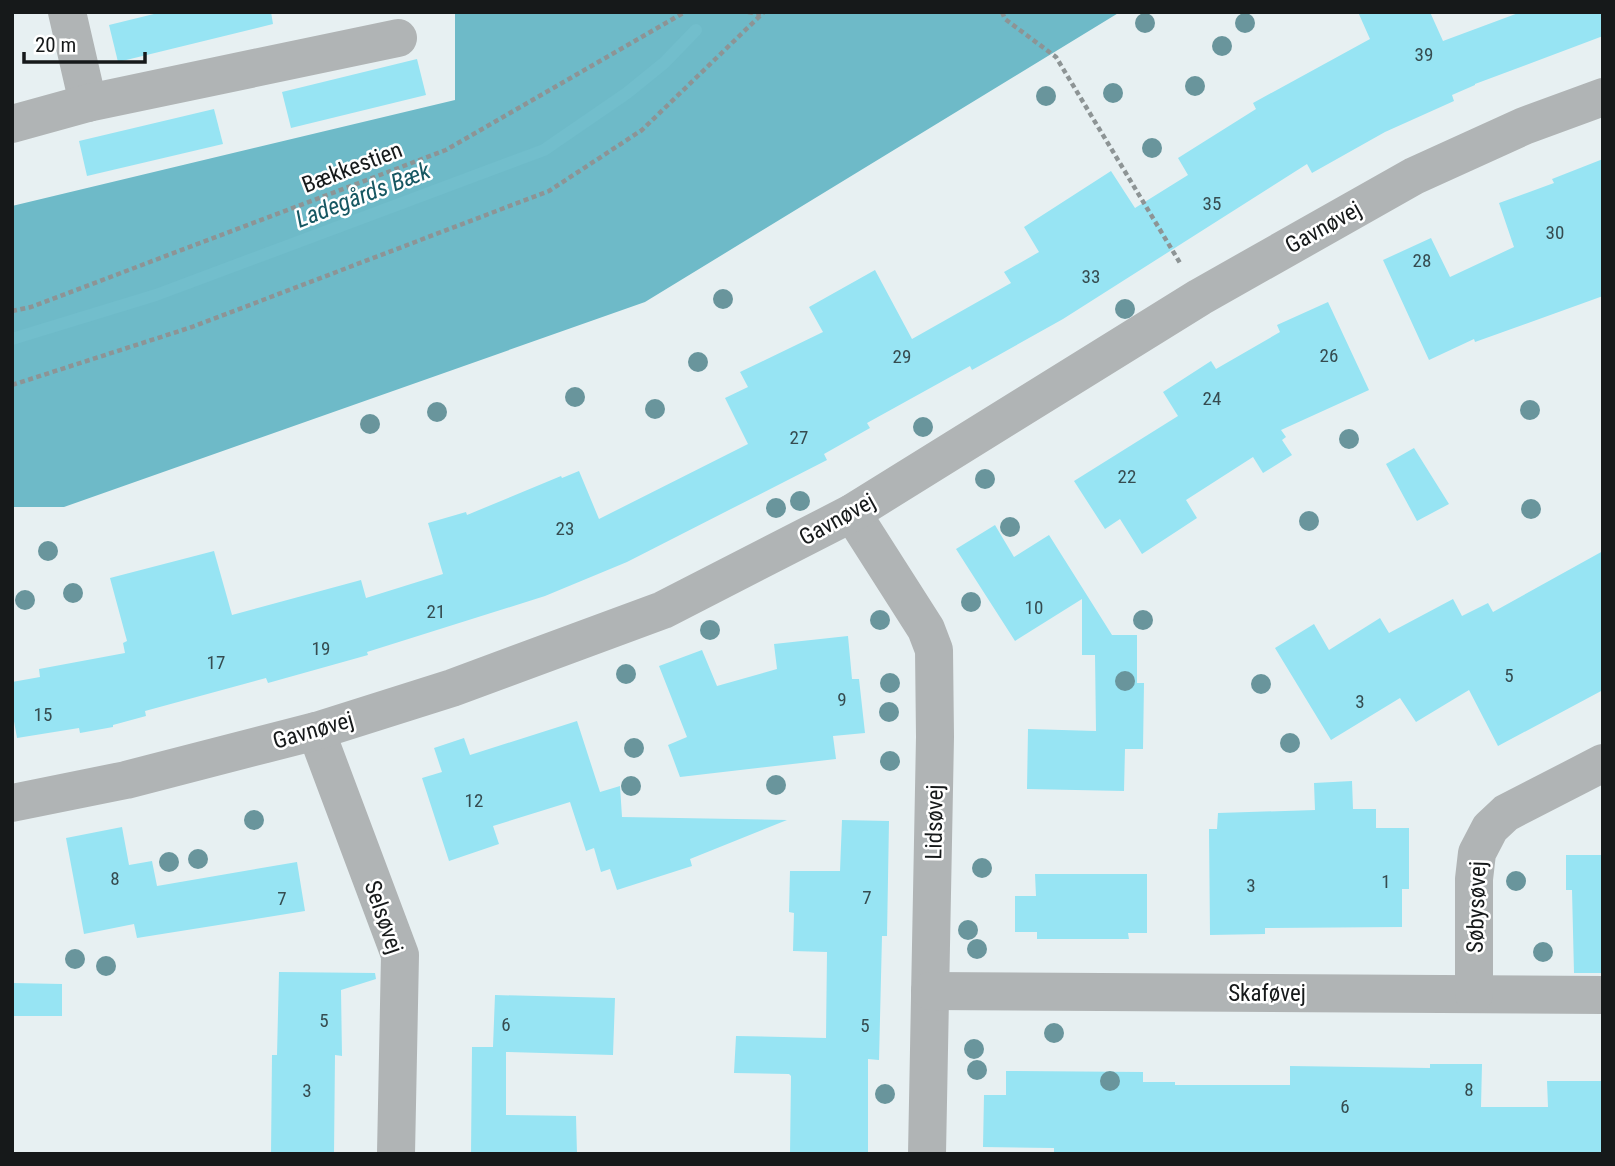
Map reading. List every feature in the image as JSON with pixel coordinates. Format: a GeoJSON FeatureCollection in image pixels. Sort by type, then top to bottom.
{"type":"FeatureCollection","features":[{"type":"Feature","properties":{"kind":"street"},"geometry":{"type":"LineString","coordinates":[[67,12],[88,103]]}},
{"type":"Feature","properties":{"kind":"street"},"geometry":{"type":"LineString","coordinates":[[12,124],[88,103],[398,38]]}},
{"type":"Feature","properties":{"kind":"street","name":"Gavnøvej"},"geometry":{"type":"LineString","coordinates":[[12,803],[126,780],[316,731],[452,688],[663,610],[852,513],[1200,297],[1414,176],[1524,125],[1603,97]]}},
{"type":"Feature","properties":{"kind":"street","name":"Lidsøvej"},"geometry":{"type":"LineString","coordinates":[[852,513],[926,629],[934,650],[935,737],[927,1154]]}},
{"type":"Feature","properties":{"kind":"street","name":"Selsøvej"},"geometry":{"type":"LineString","coordinates":[[316,731],[400,955],[396,1154]]}},
{"type":"Feature","properties":{"kind":"street","name":"Søbysøvej"},"geometry":{"type":"LineString","coordinates":[[1474,994],[1474,879],[1477,853],[1490,828],[1506,813],[1603,763]]}},
{"type":"Feature","properties":{"kind":"street","name":"Skaføvej"},"geometry":{"type":"LineString","coordinates":[[930,991],[1603,995]]}},
{"type":"Feature","properties":{"kind":"path","name":"Bækkestien"},"geometry":{"type":"LineString","coordinates":[[12,311],[31,307],[446,150],[685,12]]}},
{"type":"Feature","properties":{"kind":"path"},"geometry":{"type":"LineString","coordinates":[[748,12],[762,13]]}},
{"type":"Feature","properties":{"kind":"path"},"geometry":{"type":"LineString","coordinates":[[1002,12],[1005,19],[1056,57],[1200,297]]}},
{"type":"Feature","properties":{"kind":"path"},"geometry":{"type":"LineString","coordinates":[[12,385],[192,327],[549,191],[642,130],[762,13]]}},
{"type":"Feature","properties":{"kind":"shaded area"},"geometry":{"type":"Polygon","coordinates":[[[455,12],[1120,12],[645,302],[64,507],[12,507],[12,206],[455,100],[455,12]]]}},
{"type":"Feature","properties":{"kind":"building"},"geometry":{"type":"Polygon","coordinates":[[[162,12],[271,12],[273,24],[118,62],[109,25],[162,12]]]}},
{"type":"Feature","properties":{"kind":"building"},"geometry":{"type":"Polygon","coordinates":[[[1358,12],[1430,12],[1443,41],[1521,12],[1603,12],[1603,36],[1475,84],[1452,95],[1454,101],[1385,132],[1312,173],[1307,164],[1063,319],[972,370],[970,366],[867,423],[870,428],[824,454],[827,460],[627,562],[545,596],[367,652],[368,655],[268,683],[266,678],[145,711],[146,716],[113,727],[80,733],[79,728],[17,738],[12,710],[12,682],[40,677],[39,669],[125,653],[123,643],[127,641],[110,578],[214,551],[232,615],[361,580],[366,598],[443,574],[428,523],[466,512],[467,515],[579,471],[599,519],[748,444],[725,398],[748,387],[740,372],[823,332],[809,307],[875,270],[912,339],[1011,283],[1004,272],[1039,252],[1024,227],[1111,171],[1135,208],[1188,175],[1178,158],[1256,109],[1253,103],[1370,39],[1358,12]]]}},
{"type":"Feature","properties":{"kind":"building"},"geometry":{"type":"Polygon","coordinates":[[[417,59],[426,95],[291,128],[282,92],[417,59]]]}},
{"type":"Feature","properties":{"kind":"building"},"geometry":{"type":"Polygon","coordinates":[[[214,109],[223,144],[87,176],[79,141],[214,109]]]}},
{"type":"Feature","properties":{"kind":"building"},"geometry":{"type":"Polygon","coordinates":[[[1603,159],[1603,296],[1475,342],[1474,339],[1429,360],[1383,260],[1431,238],[1450,277],[1514,247],[1499,203],[1554,183],[1552,179],[1603,159]]]}},
{"type":"Feature","properties":{"kind":"building"},"geometry":{"type":"Polygon","coordinates":[[[1328,302],[1369,390],[1281,430],[1286,437],[1282,440],[1292,455],[1263,473],[1253,457],[1186,500],[1197,518],[1142,554],[1120,519],[1105,529],[1074,481],[1178,416],[1163,392],[1211,361],[1216,369],[1280,332],[1277,325],[1328,302]]]}},
{"type":"Feature","properties":{"kind":"building"},"geometry":{"type":"Polygon","coordinates":[[[1414,448],[1449,504],[1417,521],[1386,464],[1414,448]]]}},
{"type":"Feature","properties":{"kind":"building"},"geometry":{"type":"Polygon","coordinates":[[[995,525],[1014,557],[1049,535],[1112,635],[1137,635],[1137,683],[1144,683],[1143,749],[1125,749],[1124,791],[1027,789],[1028,729],[1096,731],[1095,655],[1082,655],[1082,599],[1015,641],[956,549],[995,525]]]}},
{"type":"Feature","properties":{"kind":"building"},"geometry":{"type":"Polygon","coordinates":[[[1603,551],[1603,690],[1498,746],[1469,690],[1416,722],[1400,698],[1331,740],[1275,648],[1314,624],[1329,650],[1380,618],[1389,633],[1453,599],[1462,616],[1488,603],[1493,612],[1603,551]]]}},
{"type":"Feature","properties":{"kind":"building"},"geometry":{"type":"Polygon","coordinates":[[[848,636],[852,679],[859,679],[865,733],[833,736],[836,759],[680,777],[668,745],[687,737],[659,666],[702,650],[717,686],[777,669],[774,644],[848,636]]]}},
{"type":"Feature","properties":{"kind":"building"},"geometry":{"type":"Polygon","coordinates":[[[577,721],[600,792],[620,786],[622,817],[787,820],[690,859],[692,866],[617,890],[610,869],[601,872],[594,848],[586,851],[570,802],[493,826],[499,844],[449,861],[422,778],[442,772],[434,748],[464,738],[470,755],[577,721]]]}},
{"type":"Feature","properties":{"kind":"building"},"geometry":{"type":"Polygon","coordinates":[[[1352,781],[1353,809],[1376,809],[1376,828],[1409,828],[1409,889],[1402,889],[1402,927],[1265,928],[1265,934],[1210,935],[1209,829],[1217,829],[1218,813],[1315,810],[1314,783],[1352,781]]]}},
{"type":"Feature","properties":{"kind":"building"},"geometry":{"type":"Polygon","coordinates":[[[842,820],[889,821],[887,936],[882,936],[879,1060],[868,1059],[868,1154],[790,1154],[791,1076],[734,1073],[736,1036],[826,1038],[827,952],[793,951],[794,913],[789,912],[790,871],[840,871],[842,820]]]}},
{"type":"Feature","properties":{"kind":"building"},"geometry":{"type":"Polygon","coordinates":[[[122,827],[129,865],[152,861],[157,886],[297,862],[305,911],[137,938],[134,924],[84,934],[66,838],[122,827]]]}},
{"type":"Feature","properties":{"kind":"building"},"geometry":{"type":"Polygon","coordinates":[[[1566,855],[1603,855],[1603,973],[1574,973],[1572,890],[1566,890],[1566,855]]]}},
{"type":"Feature","properties":{"kind":"building"},"geometry":{"type":"Polygon","coordinates":[[[1035,874],[1147,874],[1147,933],[1128,933],[1129,939],[1037,939],[1037,932],[1015,932],[1015,896],[1036,896],[1035,874]]]}},
{"type":"Feature","properties":{"kind":"building"},"geometry":{"type":"Polygon","coordinates":[[[279,972],[375,973],[376,979],[341,990],[342,1056],[335,1055],[334,1154],[271,1154],[272,1055],[277,1055],[279,972]]]}},
{"type":"Feature","properties":{"kind":"building"},"geometry":{"type":"Polygon","coordinates":[[[12,983],[62,984],[62,1016],[12,1016],[12,983]]]}},
{"type":"Feature","properties":{"kind":"building"},"geometry":{"type":"Polygon","coordinates":[[[495,995],[615,998],[613,1055],[506,1052],[506,1115],[576,1116],[577,1154],[471,1154],[472,1047],[493,1047],[495,995]]]}},
{"type":"Feature","properties":{"kind":"building"},"geometry":{"type":"Polygon","coordinates":[[[1430,1064],[1482,1064],[1481,1107],[1548,1107],[1547,1081],[1603,1081],[1603,1154],[1054,1154],[1054,1148],[983,1147],[984,1095],[1006,1095],[1006,1071],[1143,1072],[1143,1082],[1175,1082],[1175,1085],[1290,1085],[1290,1066],[1430,1068],[1430,1064]]]}},
{"type":"Feature","properties":{"kind":"waterway","name":"Ladegårds Bæk"},"geometry":{"type":"LineString","coordinates":[[12,339],[156,295],[544,150],[627,93],[664,63],[696,30]]}}]}
